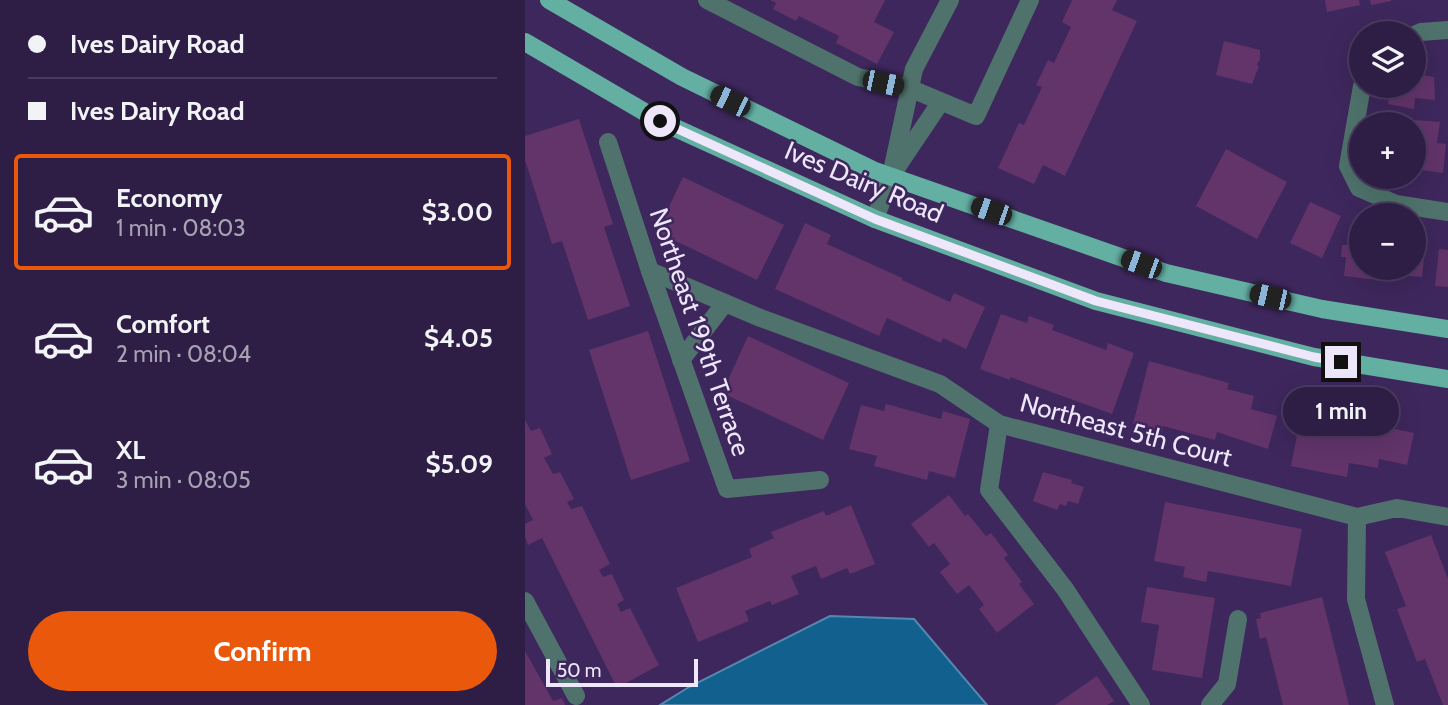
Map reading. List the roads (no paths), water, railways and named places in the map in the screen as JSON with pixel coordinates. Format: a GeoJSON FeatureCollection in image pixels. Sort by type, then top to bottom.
{"type":"FeatureCollection","features":[{"type":"Feature","properties":{"kind":"main road","name":"Ives Dairy Road"},"geometry":{"type":"LineString","coordinates":[[549,0],[682,77],[875,171],[1166,273],[1322,309],[1448,329]]}},
{"type":"Feature","properties":{"kind":"main road","name":"Ives Dairy Road"},"geometry":{"type":"LineString","coordinates":[[525,42],[660,121],[875,219],[1096,301],[1314,357],[1448,379]]}},
{"type":"Feature","properties":{"kind":"street"},"geometry":{"type":"LineString","coordinates":[[707,0],[858,77],[909,88],[976,116],[1030,0]]}},
{"type":"Feature","properties":{"kind":"street"},"geometry":{"type":"LineString","coordinates":[[875,219],[891,176],[914,69],[950,0]]}},
{"type":"Feature","properties":{"kind":"street"},"geometry":{"type":"LineString","coordinates":[[1426,33],[1448,30]]}},
{"type":"Feature","properties":{"kind":"street"},"geometry":{"type":"LineString","coordinates":[[1360,98],[1348,166],[1359,188],[1396,204],[1448,212]]}},
{"type":"Feature","properties":{"kind":"street"},"geometry":{"type":"LineString","coordinates":[[891,176],[940,103]]}},
{"type":"Feature","properties":{"kind":"street","name":"Northeast 199th Terrace"},"geometry":{"type":"LineString","coordinates":[[608,142],[650,271],[727,489],[820,480]]}},
{"type":"Feature","properties":{"kind":"street","name":"Northeast 5th Court"},"geometry":{"type":"LineString","coordinates":[[650,271],[725,303],[940,384],[999,424],[1357,517],[1397,508],[1448,517]]}},
{"type":"Feature","properties":{"kind":"street"},"geometry":{"type":"LineString","coordinates":[[681,360],[725,303]]}},
{"type":"Feature","properties":{"kind":"street"},"geometry":{"type":"LineString","coordinates":[[999,424],[989,490],[1065,589],[1141,705]]}},
{"type":"Feature","properties":{"kind":"street"},"geometry":{"type":"LineString","coordinates":[[1357,517],[1356,599],[1385,705]]}},
{"type":"Feature","properties":{"kind":"street"},"geometry":{"type":"LineString","coordinates":[[525,601],[576,696]]}},
{"type":"Feature","properties":{"kind":"street"},"geometry":{"type":"LineString","coordinates":[[1210,705],[1227,684],[1238,619]]}},
{"type":"Feature","properties":{"kind":"water"},"geometry":{"type":"Polygon","coordinates":[[[830,616],[914,619],[987,705],[660,705],[689,687],[830,616]]]}}]}
